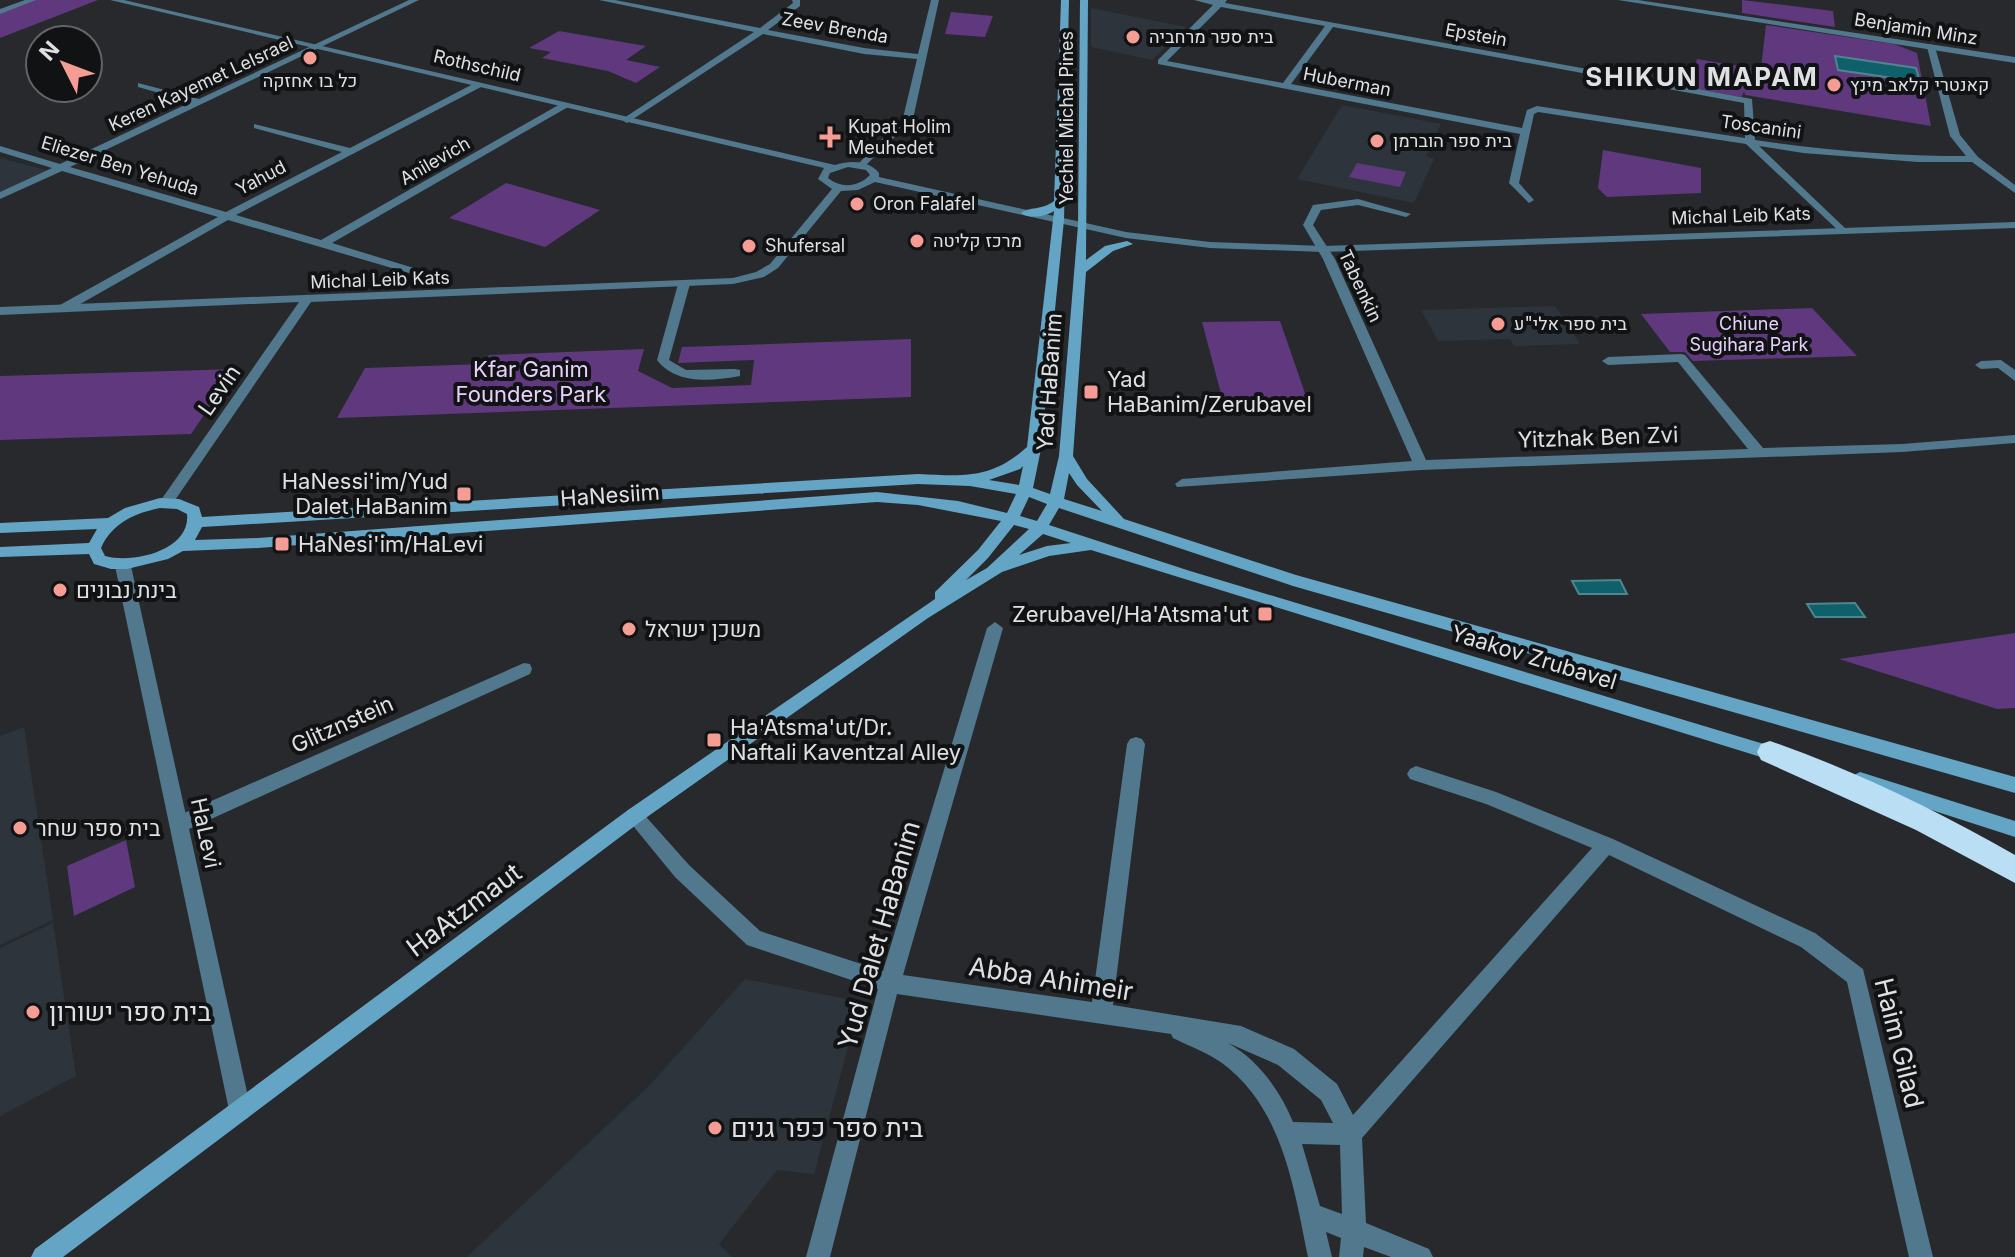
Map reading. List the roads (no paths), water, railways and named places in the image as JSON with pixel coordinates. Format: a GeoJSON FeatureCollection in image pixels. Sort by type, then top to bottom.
{"type":"FeatureCollection","features":[{"type":"Feature","properties":{"kind":"highway"},"geometry":{"type":"LineString","coordinates":[[1770,752],[1878,798],[1954,835],[2015,870]]}},
{"type":"Feature","properties":{"kind":"main road","name":"Yechiel Michal Pines"},"geometry":{"type":"LineString","coordinates":[[1059,225],[1065,0]]}},
{"type":"Feature","properties":{"kind":"main road","name":"Yechiel Michal Pines"},"geometry":{"type":"LineString","coordinates":[[1082,230],[1084,0]]}},
{"type":"Feature","properties":{"kind":"main road"},"geometry":{"type":"LineString","coordinates":[[1026,213],[1046,212],[1059,203]]}},
{"type":"Feature","properties":{"kind":"main road","name":"Yad HaBanim"},"geometry":{"type":"LineString","coordinates":[[1025,491],[1034,449],[1059,225]]}},
{"type":"Feature","properties":{"kind":"main road","name":"Yad HaBanim"},"geometry":{"type":"LineString","coordinates":[[1041,527],[1056,501],[1066,456],[1082,230]]}},
{"type":"Feature","properties":{"kind":"main road"},"geometry":{"type":"LineString","coordinates":[[1078,272],[1109,248],[1127,244]]}},
{"type":"Feature","properties":{"kind":"main road"},"geometry":{"type":"LineString","coordinates":[[970,481],[1005,471],[1034,449]]}},
{"type":"Feature","properties":{"kind":"main road"},"geometry":{"type":"LineString","coordinates":[[1066,456],[1096,498],[1132,528]]}},
{"type":"Feature","properties":{"kind":"main road","name":"HaNesiim"},"geometry":{"type":"LineString","coordinates":[[196,522],[918,479],[970,481],[1025,491],[1056,501]]}},
{"type":"Feature","properties":{"kind":"main road","name":"HaAtzmaut"},"geometry":{"type":"LineString","coordinates":[[922,614],[983,554],[1012,517],[1025,491]]}},
{"type":"Feature","properties":{"kind":"main road","name":"HaNesiim"},"geometry":{"type":"LineString","coordinates":[[180,546],[274,542],[877,497],[944,502],[1012,517],[1041,527]]}},
{"type":"Feature","properties":{"kind":"main road","name":"Yaakov Zrubavel"},"geometry":{"type":"LineString","coordinates":[[1056,501],[1293,580],[2015,785]]}},
{"type":"Feature","properties":{"kind":"main road"},"geometry":{"type":"LineString","coordinates":[[166,503],[188,506],[194,511],[196,522],[180,546],[143,563],[123,566],[103,562],[94,548],[99,536],[111,523],[137,509],[166,503]]}},
{"type":"Feature","properties":{"kind":"main road"},"geometry":{"type":"LineString","coordinates":[[0,528],[111,523]]}},
{"type":"Feature","properties":{"kind":"main road","name":"HaAtzmaut"},"geometry":{"type":"LineString","coordinates":[[43,1257],[634,816],[922,614],[992,572],[1041,527]]}},
{"type":"Feature","properties":{"kind":"main road","name":"Yaakov Zrubavel"},"geometry":{"type":"LineString","coordinates":[[1041,527],[1093,546],[2015,829]]}},
{"type":"Feature","properties":{"kind":"main road"},"geometry":{"type":"LineString","coordinates":[[992,572],[1047,551],[1093,546]]}},
{"type":"Feature","properties":{"kind":"main road"},"geometry":{"type":"LineString","coordinates":[[0,552],[94,548]]}},
{"type":"Feature","properties":{"kind":"street"},"geometry":{"type":"LineString","coordinates":[[0,12],[32,0]]}},
{"type":"Feature","properties":{"kind":"street","name":"Rothschild"},"geometry":{"type":"LineString","coordinates":[[114,0],[832,167],[863,165]]}},
{"type":"Feature","properties":{"kind":"street","name":"Keren Kayemet LeIsrael"},"geometry":{"type":"LineString","coordinates":[[0,196],[415,0]]}},
{"type":"Feature","properties":{"kind":"street","name":"Zeev Brenda"},"geometry":{"type":"LineString","coordinates":[[603,0],[864,51],[920,57]]}},
{"type":"Feature","properties":{"kind":"street"},"geometry":{"type":"LineString","coordinates":[[627,120],[761,31],[797,4],[796,0]]}},
{"type":"Feature","properties":{"kind":"street"},"geometry":{"type":"LineString","coordinates":[[870,181],[873,171],[863,165],[908,119],[935,0]]}},
{"type":"Feature","properties":{"kind":"street","name":"Epstein"},"geometry":{"type":"LineString","coordinates":[[1198,0],[1749,101],[1750,143]]}},
{"type":"Feature","properties":{"kind":"street","name":"Benjamin Minz"},"geometry":{"type":"LineString","coordinates":[[1622,0],[2015,60]]}},
{"type":"Feature","properties":{"kind":"street","name":"Huberman"},"geometry":{"type":"LineString","coordinates":[[1221,2],[1161,62],[1526,132]]}},
{"type":"Feature","properties":{"kind":"street"},"geometry":{"type":"LineString","coordinates":[[1285,86],[1331,24]]}},
{"type":"Feature","properties":{"kind":"street"},"geometry":{"type":"LineString","coordinates":[[1931,47],[1955,136],[1974,159],[2015,190]]}},
{"type":"Feature","properties":{"kind":"street"},"geometry":{"type":"LineString","coordinates":[[141,85],[200,102]]}},
{"type":"Feature","properties":{"kind":"street","name":"Yahud"},"geometry":{"type":"LineString","coordinates":[[64,308],[225,217],[478,85]]}},
{"type":"Feature","properties":{"kind":"street","name":"Anilevich"},"geometry":{"type":"LineString","coordinates":[[321,245],[565,105]]}},
{"type":"Feature","properties":{"kind":"street","name":"Toscanini"},"geometry":{"type":"LineString","coordinates":[[1526,132],[1530,112],[1546,109],[1750,143],[1918,159],[1974,159]]}},
{"type":"Feature","properties":{"kind":"street"},"geometry":{"type":"LineString","coordinates":[[257,126],[351,151]]}},
{"type":"Feature","properties":{"kind":"street"},"geometry":{"type":"LineString","coordinates":[[1526,132],[1514,183],[1529,200]]}},
{"type":"Feature","properties":{"kind":"street"},"geometry":{"type":"LineString","coordinates":[[1750,143],[1842,231]]}},
{"type":"Feature","properties":{"kind":"street","name":"Eliezer Ben Yehuda"},"geometry":{"type":"LineString","coordinates":[[0,149],[413,271]]}},
{"type":"Feature","properties":{"kind":"street"},"geometry":{"type":"LineString","coordinates":[[832,167],[823,179],[838,188],[870,181],[1026,213],[1059,225]]}},
{"type":"Feature","properties":{"kind":"street"},"geometry":{"type":"LineString","coordinates":[[870,181],[1059,225]]}},
{"type":"Feature","properties":{"kind":"street","name":"Michal Leib Kats"},"geometry":{"type":"LineString","coordinates":[[0,311],[306,301],[733,281],[760,275],[774,266],[838,188]]}},
{"type":"Feature","properties":{"kind":"street","name":"Tabenkin"},"geometry":{"type":"LineString","coordinates":[[1406,214],[1358,202],[1317,207],[1308,225],[1326,254],[1421,465]]}},
{"type":"Feature","properties":{"kind":"street","name":"Michal Leib Kats"},"geometry":{"type":"LineString","coordinates":[[1059,225],[1127,244],[1219,255],[1326,254],[1468,242],[2015,225]]}},
{"type":"Feature","properties":{"kind":"street","name":"Michal Leib Kats"},"geometry":{"type":"LineString","coordinates":[[1082,230],[1326,254]]}},
{"type":"Feature","properties":{"kind":"street"},"geometry":{"type":"LineString","coordinates":[[684,284],[663,360],[668,369],[678,374],[735,373]]}},
{"type":"Feature","properties":{"kind":"street","name":"Levin"},"geometry":{"type":"LineString","coordinates":[[166,503],[306,301]]}},
{"type":"Feature","properties":{"kind":"street"},"geometry":{"type":"LineString","coordinates":[[1608,361],[1681,358],[1759,453]]}},
{"type":"Feature","properties":{"kind":"street"},"geometry":{"type":"LineString","coordinates":[[1981,365],[2001,364],[2015,377]]}},
{"type":"Feature","properties":{"kind":"street","name":"Yitzhak Ben Zvi"},"geometry":{"type":"LineString","coordinates":[[1182,484],[1421,465],[1902,448],[2015,439]]}},
{"type":"Feature","properties":{"kind":"street","name":"HaLevi"},"geometry":{"type":"LineString","coordinates":[[123,566],[240,1110]]}},
{"type":"Feature","properties":{"kind":"street","name":"Yud Dalet HaBanim"},"geometry":{"type":"LineString","coordinates":[[818,1257],[890,983],[995,628]]}},
{"type":"Feature","properties":{"kind":"street","name":"Glitznstein"},"geometry":{"type":"LineString","coordinates":[[180,824],[524,669]]}},
{"type":"Feature","properties":{"kind":"street"},"geometry":{"type":"LineString","coordinates":[[1101,1015],[1136,744]]}},
{"type":"Feature","properties":{"kind":"street","name":"Haim Gilad"},"geometry":{"type":"LineString","coordinates":[[1416,774],[1490,797],[1606,845],[1808,940],[1856,976],[1921,1257]]}},
{"type":"Feature","properties":{"kind":"street","name":"Abba Ahimeir"},"geometry":{"type":"LineString","coordinates":[[634,816],[682,871],[754,938],[890,983],[1234,1033],[1286,1057],[1329,1092],[1351,1134],[1354,1230],[1351,1257]]}},
{"type":"Feature","properties":{"kind":"street"},"geometry":{"type":"LineString","coordinates":[[1288,1133],[1351,1134],[1606,845]]}},
{"type":"Feature","properties":{"kind":"street"},"geometry":{"type":"LineString","coordinates":[[1168,1025],[1231,1057],[1260,1087],[1288,1133],[1320,1257]]}},
{"type":"Feature","properties":{"kind":"street"},"geometry":{"type":"LineString","coordinates":[[1311,1214],[1421,1257]]}},
{"type":"Feature","properties":{"kind":"water"},"geometry":{"type":"Polygon","coordinates":[[[1835,56],[1916,68],[1920,82],[1838,70],[1835,56]]]}},
{"type":"Feature","properties":{"kind":"water"},"geometry":{"type":"Polygon","coordinates":[[[1620,580],[1627,594],[1579,594],[1572,581],[1620,580]]]}},
{"type":"Feature","properties":{"kind":"water"},"geometry":{"type":"Polygon","coordinates":[[[1855,603],[1865,617],[1815,617],[1807,604],[1855,603]]]}},
{"type":"Feature","properties":{"kind":"place","name":"בית ספר מרחביה"},"geometry":{"type":"Point","coordinates":[1133,37]}},
{"type":"Feature","properties":{"kind":"place","name":"כל בו אחזקה"},"geometry":{"type":"Point","coordinates":[310,58]}},
{"type":"Feature","properties":{"kind":"place","name":"קאנטרי קלאב מינץ"},"geometry":{"type":"Point","coordinates":[1834,85]}},
{"type":"Feature","properties":{"kind":"place","name":"Kupat Holim Meuhedet"},"geometry":{"type":"Point","coordinates":[830,137]}},
{"type":"Feature","properties":{"kind":"place","name":"בית ספר הוברמן"},"geometry":{"type":"Point","coordinates":[1377,141]}},
{"type":"Feature","properties":{"kind":"place","name":"Oron Falafel"},"geometry":{"type":"Point","coordinates":[857,204]}},
{"type":"Feature","properties":{"kind":"place","name":"מרכז קליטה"},"geometry":{"type":"Point","coordinates":[917,241]}},
{"type":"Feature","properties":{"kind":"place","name":"Shufersal"},"geometry":{"type":"Point","coordinates":[749,246]}},
{"type":"Feature","properties":{"kind":"place","name":"בית ספר אלי\"ע"},"geometry":{"type":"Point","coordinates":[1498,324]}},
{"type":"Feature","properties":{"kind":"place","name":"Yad HaBanim/Zerubavel"},"geometry":{"type":"Point","coordinates":[1091,392]}},
{"type":"Feature","properties":{"kind":"place","name":"HaNessi'im/Yud Dalet HaBanim"},"geometry":{"type":"Point","coordinates":[464,494]}},
{"type":"Feature","properties":{"kind":"place","name":"HaNesi'im/HaLevi"},"geometry":{"type":"Point","coordinates":[282,544]}},
{"type":"Feature","properties":{"kind":"place","name":"בינת נבונים"},"geometry":{"type":"Point","coordinates":[60,590]}},
{"type":"Feature","properties":{"kind":"place","name":"Zerubavel/Ha'Atsma'ut"},"geometry":{"type":"Point","coordinates":[1265,614]}},
{"type":"Feature","properties":{"kind":"place","name":"משכן ישראל"},"geometry":{"type":"Point","coordinates":[629,629]}},
{"type":"Feature","properties":{"kind":"place","name":"Ha'Atsma'ut/Dr. Naftali Kaventzal Alley"},"geometry":{"type":"Point","coordinates":[714,740]}},
{"type":"Feature","properties":{"kind":"place","name":"בית ספר שחר"},"geometry":{"type":"Point","coordinates":[20,828]}},
{"type":"Feature","properties":{"kind":"place","name":"בית ספר ישורון"},"geometry":{"type":"Point","coordinates":[33,1012]}},
{"type":"Feature","properties":{"kind":"place","name":"בית ספר כפר גנים"},"geometry":{"type":"Point","coordinates":[715,1128]}},
{"type":"Feature","properties":{"kind":"district","name":"SHIKUN MAPAM"},"geometry":{"type":"Point","coordinates":[1702,77]}},
{"type":"Feature","properties":{"kind":"park label","name":"Chiune Sugihara Park"},"geometry":{"type":"Point","coordinates":[1749,334]}},
{"type":"Feature","properties":{"kind":"park label","name":"Kfar Ganim Founders Park"},"geometry":{"type":"Point","coordinates":[531,382]}}]}
